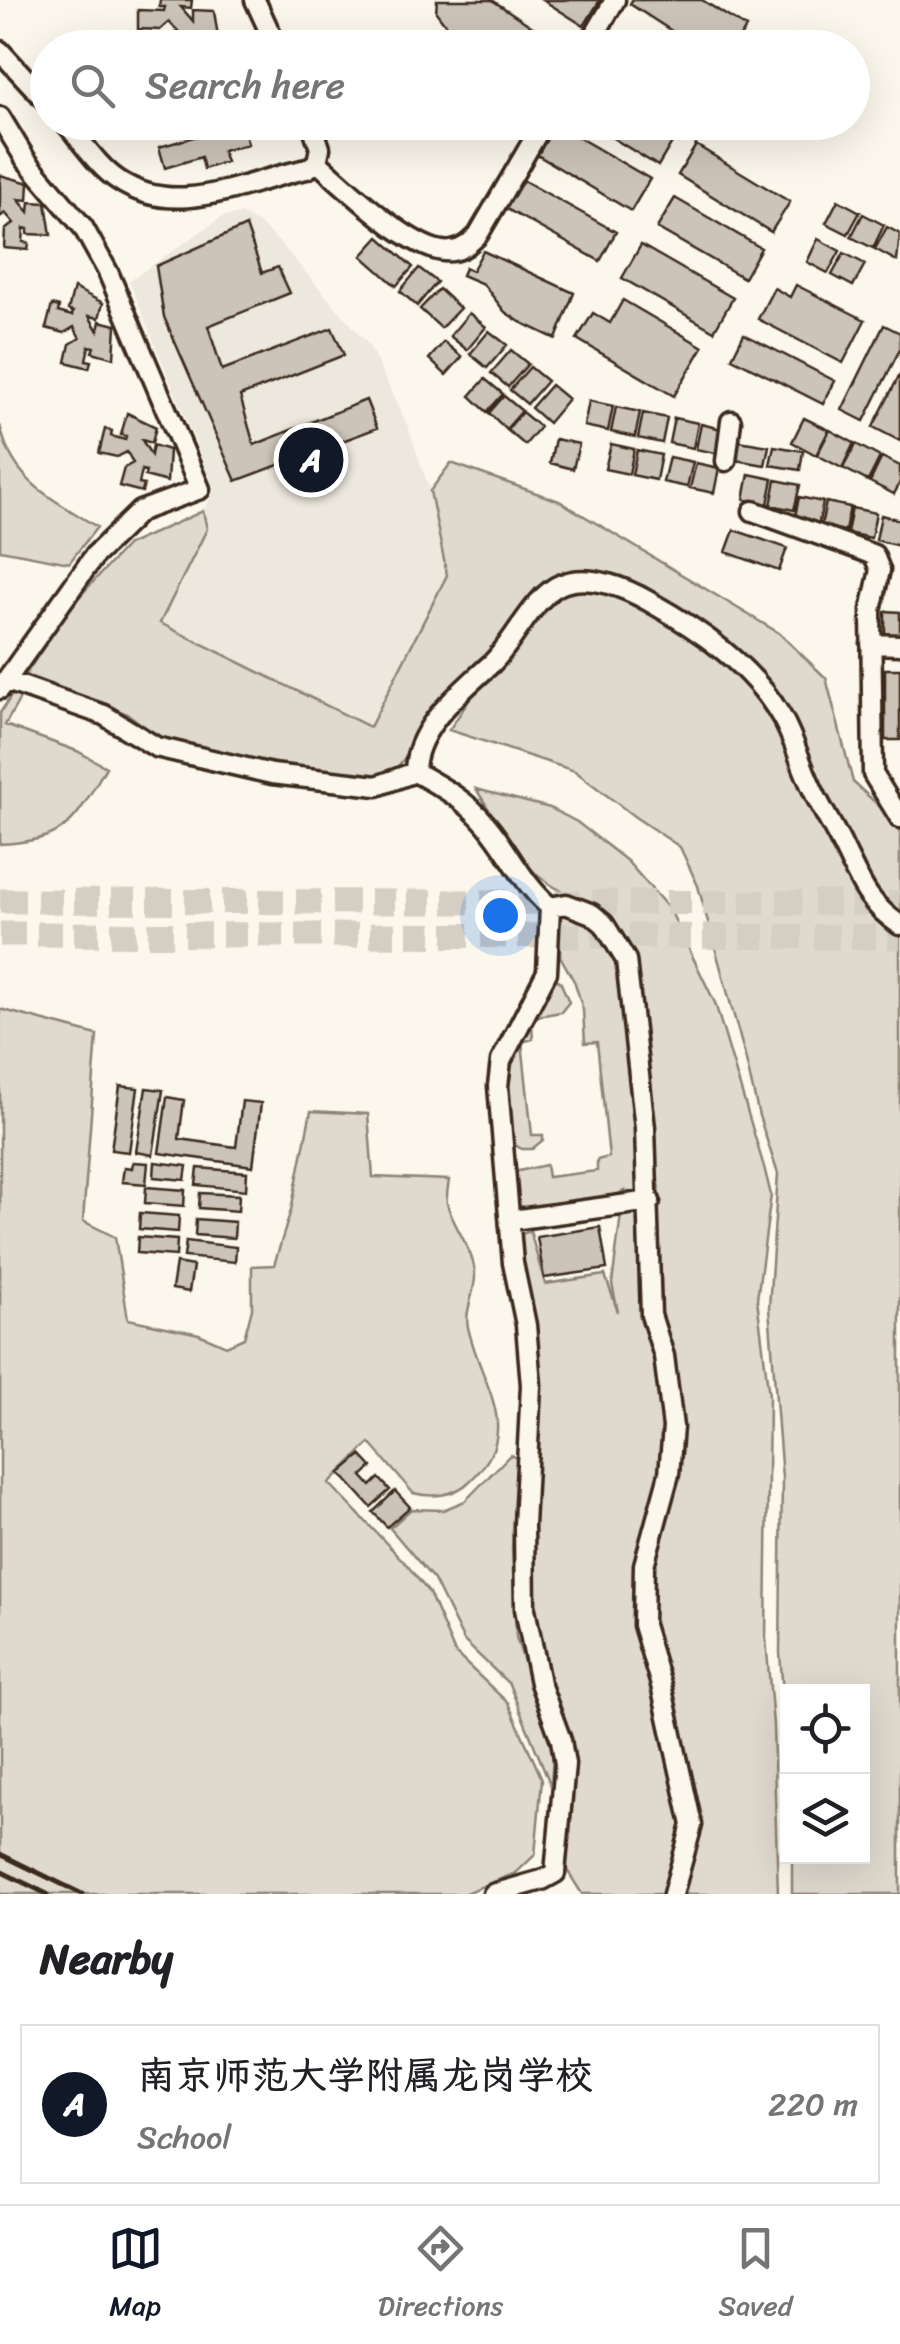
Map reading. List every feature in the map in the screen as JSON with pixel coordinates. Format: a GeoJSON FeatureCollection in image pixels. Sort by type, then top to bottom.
{"type":"FeatureCollection","features":[{"type":"Feature","properties":{"kind":"street"},"geometry":{"type":"LineString","coordinates":[[255,0],[269,30]]}},
{"type":"Feature","properties":{"kind":"street"},"geometry":{"type":"LineString","coordinates":[[598,30],[615,0]]}},
{"type":"Feature","properties":{"kind":"street"},"geometry":{"type":"LineString","coordinates":[[0,50],[30,84]]}},
{"type":"Feature","properties":{"kind":"street"},"geometry":{"type":"LineString","coordinates":[[0,117],[26,160],[83,226],[108,272],[200,489],[140,510],[106,544],[3,685],[104,715],[156,747],[272,774],[377,786],[415,772],[459,797],[488,826],[530,889],[550,907]]}},
{"type":"Feature","properties":{"kind":"street"},"geometry":{"type":"LineString","coordinates":[[80,140],[116,180],[156,198],[205,195],[307,170],[317,162],[317,140]]}},
{"type":"Feature","properties":{"kind":"street"},"geometry":{"type":"LineString","coordinates":[[317,162],[415,241],[452,252],[478,235],[533,140]]}},
{"type":"Feature","properties":{"kind":"street"},"geometry":{"type":"LineString","coordinates":[[726,461],[731,422]]}},
{"type":"Feature","properties":{"kind":"street"},"geometry":{"type":"LineString","coordinates":[[753,511],[874,555],[880,570],[871,610],[873,774],[900,818]]}},
{"type":"Feature","properties":{"kind":"street"},"geometry":{"type":"LineString","coordinates":[[415,772],[418,744],[443,712],[500,656],[548,592],[564,583],[583,580],[609,584],[640,596],[704,634],[753,677],[780,715],[862,890],[900,925]]}},
{"type":"Feature","properties":{"kind":"street"},"geometry":{"type":"LineString","coordinates":[[872,644],[900,644]]}},
{"type":"Feature","properties":{"kind":"street"},"geometry":{"type":"LineString","coordinates":[[550,907],[566,904],[592,914],[612,935],[626,960],[650,1201],[651,1314],[664,1356],[673,1427],[669,1474],[644,1565],[643,1625],[661,1685],[692,1825],[673,1894]]}},
{"type":"Feature","properties":{"kind":"street"},"geometry":{"type":"LineString","coordinates":[[493,1894],[554,1873],[565,1764],[561,1740],[540,1682],[525,1608],[530,1385],[526,1325],[513,1262],[499,1074],[501,1061],[547,972],[550,907]]}},
{"type":"Feature","properties":{"kind":"street"},"geometry":{"type":"LineString","coordinates":[[512,1220],[650,1201]]}},
{"type":"Feature","properties":{"kind":"shaded area"},"geometry":{"type":"Polygon","coordinates":[[[241,214],[261,225],[279,242],[369,345],[409,429],[430,491],[447,575],[370,727],[160,623],[207,529],[203,511],[215,490],[129,281],[222,217],[241,214]]]}},
{"type":"Feature","properties":{"kind":"shaded area"},"geometry":{"type":"Polygon","coordinates":[[[0,425],[6,445],[24,475],[97,527],[69,563],[0,550],[0,425]]]}},
{"type":"Feature","properties":{"kind":"shaded area"},"geometry":{"type":"Polygon","coordinates":[[[451,463],[559,501],[779,633],[826,678],[853,782],[900,825],[900,1894],[792,1894],[792,1864],[870,1864],[870,1684],[782,1684],[782,1478],[769,1308],[778,1174],[698,886],[680,847],[575,771],[449,730],[488,672],[480,663],[399,765],[382,776],[354,778],[233,757],[157,736],[128,714],[32,677],[5,725],[77,751],[106,767],[67,825],[41,838],[0,844],[0,713],[71,606],[127,545],[203,511],[207,529],[160,623],[370,727],[447,575],[430,491],[451,463]]]}},
{"type":"Feature","properties":{"kind":"shaded area"},"geometry":{"type":"Polygon","coordinates":[[[476,789],[550,808],[577,822],[627,861],[670,910],[715,1003],[764,1167],[771,1195],[757,1299],[769,1396],[766,1638],[778,1894],[582,1894],[562,1862],[569,1777],[532,1633],[530,1466],[516,1236],[530,1231],[545,1284],[605,1275],[618,1312],[612,1284],[624,1191],[612,1197],[532,1210],[515,1204],[514,1172],[546,1165],[548,1177],[597,1171],[597,1160],[609,1157],[597,1042],[585,1043],[583,1010],[575,983],[560,956],[565,892],[536,874],[524,861],[476,789]]]}},
{"type":"Feature","properties":{"kind":"shaded area"},"geometry":{"type":"Polygon","coordinates":[[[551,977],[560,981],[569,1002],[561,1012],[538,1016],[532,1024],[533,1039],[522,1042],[532,1135],[543,1135],[543,1140],[532,1149],[522,1149],[511,1143],[503,1084],[507,1059],[551,977]]]}},
{"type":"Feature","properties":{"kind":"shaded area"},"geometry":{"type":"Polygon","coordinates":[[[0,1009],[97,1035],[83,1221],[115,1237],[128,1319],[199,1334],[226,1346],[244,1338],[252,1309],[252,1266],[274,1265],[291,1210],[311,1111],[368,1114],[373,1177],[449,1180],[447,1203],[474,1265],[467,1321],[494,1407],[495,1444],[470,1481],[443,1494],[413,1493],[370,1443],[329,1483],[429,1593],[455,1653],[508,1703],[542,1779],[535,1855],[516,1873],[463,1894],[0,1894],[0,1009]]]}},
{"type":"Feature","properties":{"kind":"shaded area"},"geometry":{"type":"Polygon","coordinates":[[[510,1455],[519,1459],[512,1547],[516,1637],[553,1751],[551,1786],[509,1684],[464,1641],[434,1580],[390,1528],[411,1509],[443,1510],[465,1501],[510,1455]]]}},
{"type":"Feature","properties":{"kind":"building"},"geometry":{"type":"Polygon","coordinates":[[[160,0],[192,0],[191,8],[181,7],[193,21],[193,10],[214,11],[217,30],[177,30],[169,22],[160,30],[138,29],[138,10],[164,11],[165,7],[159,7],[160,0]]]}},
{"type":"Feature","properties":{"kind":"building"},"geometry":{"type":"Polygon","coordinates":[[[437,0],[492,0],[537,30],[454,30],[436,12],[437,0]]]}},
{"type":"Feature","properties":{"kind":"building"},"geometry":{"type":"Polygon","coordinates":[[[543,0],[600,0],[584,26],[543,0]]]}},
{"type":"Feature","properties":{"kind":"building"},"geometry":{"type":"Polygon","coordinates":[[[632,0],[702,0],[746,28],[670,30],[630,4],[632,0]]]}},
{"type":"Feature","properties":{"kind":"building"},"geometry":{"type":"Polygon","coordinates":[[[183,140],[247,140],[248,144],[222,151],[226,162],[204,169],[201,157],[165,168],[159,147],[183,140]]]}},
{"type":"Feature","properties":{"kind":"building"},"geometry":{"type":"Polygon","coordinates":[[[542,140],[583,140],[650,179],[631,211],[534,153],[542,140]]]}},
{"type":"Feature","properties":{"kind":"building"},"geometry":{"type":"Polygon","coordinates":[[[616,140],[673,140],[658,166],[616,140]]]}},
{"type":"Feature","properties":{"kind":"building"},"geometry":{"type":"Polygon","coordinates":[[[696,145],[790,202],[771,232],[678,175],[696,145]]]}},
{"type":"Feature","properties":{"kind":"building"},"geometry":{"type":"Polygon","coordinates":[[[0,175],[29,183],[28,200],[18,199],[29,212],[30,202],[46,203],[51,235],[28,234],[24,228],[23,242],[29,243],[28,250],[4,248],[5,230],[14,223],[5,213],[0,217],[0,175]]]}},
{"type":"Feature","properties":{"kind":"building"},"geometry":{"type":"Polygon","coordinates":[[[521,179],[616,232],[600,261],[505,208],[521,179]]]}},
{"type":"Feature","properties":{"kind":"building"},"geometry":{"type":"Polygon","coordinates":[[[675,198],[761,248],[744,278],[657,228],[675,198]]]}},
{"type":"Feature","properties":{"kind":"building"},"geometry":{"type":"Polygon","coordinates":[[[838,200],[860,212],[848,234],[826,223],[838,200]]]}},
{"type":"Feature","properties":{"kind":"building"},"geometry":{"type":"Polygon","coordinates":[[[863,214],[884,225],[873,248],[851,237],[863,214]]]}},
{"type":"Feature","properties":{"kind":"building"},"geometry":{"type":"Polygon","coordinates":[[[246,226],[262,273],[278,267],[290,293],[208,326],[222,370],[332,328],[344,355],[240,396],[254,445],[366,400],[377,428],[236,481],[164,317],[156,266],[246,226]]]}},
{"type":"Feature","properties":{"kind":"building"},"geometry":{"type":"Polygon","coordinates":[[[887,227],[900,234],[897,261],[875,249],[887,227]]]}},
{"type":"Feature","properties":{"kind":"building"},"geometry":{"type":"Polygon","coordinates":[[[379,237],[413,267],[396,286],[362,256],[379,237]]]}},
{"type":"Feature","properties":{"kind":"building"},"geometry":{"type":"Polygon","coordinates":[[[818,239],[840,251],[828,273],[807,262],[818,239]]]}},
{"type":"Feature","properties":{"kind":"building"},"geometry":{"type":"Polygon","coordinates":[[[641,245],[733,298],[714,331],[622,278],[641,245]]]}},
{"type":"Feature","properties":{"kind":"building"},"geometry":{"type":"Polygon","coordinates":[[[483,251],[574,293],[556,339],[505,312],[483,284],[462,275],[465,268],[472,271],[483,251]]]}},
{"type":"Feature","properties":{"kind":"building"},"geometry":{"type":"Polygon","coordinates":[[[844,253],[865,264],[853,286],[832,275],[844,253]]]}},
{"type":"Feature","properties":{"kind":"building"},"geometry":{"type":"Polygon","coordinates":[[[419,268],[437,282],[417,306],[400,291],[419,268]]]}},
{"type":"Feature","properties":{"kind":"building"},"geometry":{"type":"Polygon","coordinates":[[[796,285],[865,320],[843,363],[758,319],[774,288],[790,297],[796,285]]]}},
{"type":"Feature","properties":{"kind":"building"},"geometry":{"type":"Polygon","coordinates":[[[74,288],[103,303],[99,318],[89,316],[98,331],[100,321],[116,325],[114,358],[92,352],[94,347],[89,346],[89,368],[66,362],[70,344],[80,338],[74,327],[64,333],[46,328],[52,305],[59,307],[58,312],[72,316],[73,312],[68,310],[74,288]]]}},
{"type":"Feature","properties":{"kind":"building"},"geometry":{"type":"Polygon","coordinates":[[[439,289],[460,308],[441,328],[420,309],[439,289]]]}},
{"type":"Feature","properties":{"kind":"building"},"geometry":{"type":"Polygon","coordinates":[[[623,300],[703,347],[674,396],[577,339],[593,313],[610,323],[623,300]]]}},
{"type":"Feature","properties":{"kind":"building"},"geometry":{"type":"Polygon","coordinates":[[[469,313],[486,327],[467,350],[450,336],[469,313]]]}},
{"type":"Feature","properties":{"kind":"building"},"geometry":{"type":"Polygon","coordinates":[[[884,325],[900,333],[900,349],[864,421],[842,410],[884,325]]]}},
{"type":"Feature","properties":{"kind":"building"},"geometry":{"type":"Polygon","coordinates":[[[489,331],[507,345],[487,368],[470,354],[489,331]]]}},
{"type":"Feature","properties":{"kind":"building"},"geometry":{"type":"Polygon","coordinates":[[[744,334],[835,381],[823,404],[732,358],[744,334]]]}},
{"type":"Feature","properties":{"kind":"building"},"geometry":{"type":"Polygon","coordinates":[[[444,342],[462,357],[446,375],[429,359],[444,342]]]}},
{"type":"Feature","properties":{"kind":"building"},"geometry":{"type":"Polygon","coordinates":[[[511,350],[528,364],[508,387],[491,373],[511,350]]]}},
{"type":"Feature","properties":{"kind":"building"},"geometry":{"type":"Polygon","coordinates":[[[530,367],[547,381],[527,404],[510,390],[530,367]]]}},
{"type":"Feature","properties":{"kind":"building"},"geometry":{"type":"Polygon","coordinates":[[[900,374],[900,441],[873,427],[900,374]]]}},
{"type":"Feature","properties":{"kind":"building"},"geometry":{"type":"Polygon","coordinates":[[[485,379],[503,394],[487,412],[470,396],[485,379]]]}},
{"type":"Feature","properties":{"kind":"building"},"geometry":{"type":"Polygon","coordinates":[[[551,385],[568,399],[548,423],[531,408],[551,385]]]}},
{"type":"Feature","properties":{"kind":"building"},"geometry":{"type":"Polygon","coordinates":[[[504,396],[522,411],[506,429],[489,413],[504,396]]]}},
{"type":"Feature","properties":{"kind":"building"},"geometry":{"type":"Polygon","coordinates":[[[589,401],[613,406],[608,431],[584,426],[589,401]]]}},
{"type":"Feature","properties":{"kind":"building"},"geometry":{"type":"Polygon","coordinates":[[[616,407],[640,412],[635,437],[611,432],[616,407]]]}},
{"type":"Feature","properties":{"kind":"building"},"geometry":{"type":"Polygon","coordinates":[[[522,412],[540,427],[525,445],[507,430],[522,412]]]}},
{"type":"Feature","properties":{"kind":"building"},"geometry":{"type":"Polygon","coordinates":[[[127,413],[156,427],[152,443],[142,440],[151,455],[153,445],[169,450],[167,482],[145,476],[146,471],[142,470],[142,492],[119,486],[124,468],[133,463],[127,452],[117,457],[99,453],[105,429],[112,431],[111,436],[125,440],[126,436],[121,435],[127,413]]]}},
{"type":"Feature","properties":{"kind":"building"},"geometry":{"type":"Polygon","coordinates":[[[643,413],[667,418],[662,443],[638,438],[643,413]]]}},
{"type":"Feature","properties":{"kind":"building"},"geometry":{"type":"Polygon","coordinates":[[[674,418],[698,423],[693,448],[669,443],[674,418]]]}},
{"type":"Feature","properties":{"kind":"building"},"geometry":{"type":"Polygon","coordinates":[[[804,418],[829,430],[816,455],[792,442],[804,418]]]}},
{"type":"Feature","properties":{"kind":"building"},"geometry":{"type":"Polygon","coordinates":[[[701,424],[725,430],[720,454],[696,449],[701,424]]]}},
{"type":"Feature","properties":{"kind":"building"},"geometry":{"type":"Polygon","coordinates":[[[830,430],[854,443],[842,468],[817,455],[830,430]]]}},
{"type":"Feature","properties":{"kind":"building"},"geometry":{"type":"Polygon","coordinates":[[[555,439],[579,444],[573,469],[550,463],[555,439]]]}},
{"type":"Feature","properties":{"kind":"building"},"geometry":{"type":"Polygon","coordinates":[[[739,441],[769,446],[765,465],[736,460],[739,441]]]}},
{"type":"Feature","properties":{"kind":"building"},"geometry":{"type":"Polygon","coordinates":[[[611,444],[634,449],[629,474],[605,469],[611,444]]]}},
{"type":"Feature","properties":{"kind":"building"},"geometry":{"type":"Polygon","coordinates":[[[856,444],[880,457],[868,481],[843,468],[856,444]]]}},
{"type":"Feature","properties":{"kind":"building"},"geometry":{"type":"Polygon","coordinates":[[[774,446],[803,451],[800,470],[770,465],[774,446]]]}},
{"type":"Feature","properties":{"kind":"building"},"geometry":{"type":"Polygon","coordinates":[[[637,450],[661,455],[656,480],[632,475],[637,450]]]}},
{"type":"Feature","properties":{"kind":"building"},"geometry":{"type":"Polygon","coordinates":[[[669,457],[693,462],[687,487],[663,482],[669,457]]]}},
{"type":"Feature","properties":{"kind":"building"},"geometry":{"type":"Polygon","coordinates":[[[882,457],[900,466],[900,483],[894,494],[870,482],[882,457]]]}},
{"type":"Feature","properties":{"kind":"building"},"geometry":{"type":"Polygon","coordinates":[[[696,463],[719,468],[714,493],[690,488],[696,463]]]}},
{"type":"Feature","properties":{"kind":"building"},"geometry":{"type":"Polygon","coordinates":[[[749,474],[773,479],[768,504],[744,499],[749,474]]]}},
{"type":"Feature","properties":{"kind":"building"},"geometry":{"type":"Polygon","coordinates":[[[776,480],[800,485],[794,510],[771,505],[776,480]]]}},
{"type":"Feature","properties":{"kind":"building"},"geometry":{"type":"Polygon","coordinates":[[[799,497],[823,502],[818,527],[794,522],[799,497]]]}},
{"type":"Feature","properties":{"kind":"building"},"geometry":{"type":"Polygon","coordinates":[[[826,502],[850,507],[845,531],[821,526],[826,502]]]}},
{"type":"Feature","properties":{"kind":"building"},"geometry":{"type":"Polygon","coordinates":[[[852,508],[876,513],[871,538],[847,533],[852,508]]]}},
{"type":"Feature","properties":{"kind":"building"},"geometry":{"type":"Polygon","coordinates":[[[881,515],[900,520],[899,546],[876,540],[881,515]]]}},
{"type":"Feature","properties":{"kind":"building"},"geometry":{"type":"Polygon","coordinates":[[[734,530],[787,548],[779,571],[726,552],[734,530]]]}},
{"type":"Feature","properties":{"kind":"building"},"geometry":{"type":"Polygon","coordinates":[[[885,611],[900,612],[900,639],[885,639],[885,611]]]}},
{"type":"Feature","properties":{"kind":"building"},"geometry":{"type":"Polygon","coordinates":[[[885,669],[900,669],[900,740],[885,740],[885,669]]]}},
{"type":"Feature","properties":{"kind":"building"},"geometry":{"type":"Polygon","coordinates":[[[120,1086],[138,1088],[129,1152],[111,1150],[120,1086]]]}},
{"type":"Feature","properties":{"kind":"building"},"geometry":{"type":"Polygon","coordinates":[[[146,1088],[163,1090],[153,1155],[136,1152],[146,1088]]]}},
{"type":"Feature","properties":{"kind":"building"},"geometry":{"type":"Polygon","coordinates":[[[167,1097],[184,1100],[179,1139],[236,1147],[242,1101],[261,1103],[253,1166],[159,1153],[167,1097]]]}},
{"type":"Feature","properties":{"kind":"building"},"geometry":{"type":"Polygon","coordinates":[[[133,1162],[148,1163],[146,1184],[122,1182],[124,1167],[132,1168],[133,1162]]]}},
{"type":"Feature","properties":{"kind":"building"},"geometry":{"type":"Polygon","coordinates":[[[155,1162],[187,1166],[185,1180],[154,1177],[155,1162]]]}},
{"type":"Feature","properties":{"kind":"building"},"geometry":{"type":"Polygon","coordinates":[[[198,1168],[247,1172],[246,1190],[196,1185],[198,1168]]]}},
{"type":"Feature","properties":{"kind":"building"},"geometry":{"type":"Polygon","coordinates":[[[146,1187],[185,1190],[184,1206],[145,1203],[146,1187]]]}},
{"type":"Feature","properties":{"kind":"building"},"geometry":{"type":"Polygon","coordinates":[[[200,1193],[239,1195],[238,1211],[199,1208],[200,1193]]]}},
{"type":"Feature","properties":{"kind":"building"},"geometry":{"type":"Polygon","coordinates":[[[140,1213],[179,1216],[178,1232],[139,1229],[140,1213]]]}},
{"type":"Feature","properties":{"kind":"building"},"geometry":{"type":"Polygon","coordinates":[[[196,1219],[235,1222],[234,1238],[195,1235],[196,1219]]]}},
{"type":"Feature","properties":{"kind":"building"},"geometry":{"type":"Polygon","coordinates":[[[600,1227],[607,1269],[544,1278],[537,1237],[600,1227]]]}},
{"type":"Feature","properties":{"kind":"building"},"geometry":{"type":"Polygon","coordinates":[[[138,1237],[177,1240],[176,1256],[137,1253],[138,1237]]]}},
{"type":"Feature","properties":{"kind":"building"},"geometry":{"type":"Polygon","coordinates":[[[186,1241],[236,1247],[235,1262],[184,1257],[186,1241]]]}},
{"type":"Feature","properties":{"kind":"building"},"geometry":{"type":"Polygon","coordinates":[[[176,1263],[193,1266],[189,1292],[172,1289],[176,1263]]]}},
{"type":"Feature","properties":{"kind":"building"},"geometry":{"type":"Polygon","coordinates":[[[361,1455],[372,1467],[362,1476],[371,1486],[379,1478],[390,1490],[371,1507],[340,1473],[361,1455]]]}},
{"type":"Feature","properties":{"kind":"building"},"geometry":{"type":"Polygon","coordinates":[[[395,1491],[410,1507],[387,1527],[373,1512],[395,1491]]]}},
{"type":"Feature","properties":{"kind":"tunnel"},"geometry":{"type":"LineString","coordinates":[[0,901],[900,903]]}},
{"type":"Feature","properties":{"kind":"tunnel"},"geometry":{"type":"LineString","coordinates":[[0,934],[900,937]]}},
{"type":"Feature","properties":{"kind":"railway"},"geometry":{"type":"LineString","coordinates":[[0,1854],[82,1894]]}},
{"type":"Feature","properties":{"kind":"railway"},"geometry":{"type":"LineString","coordinates":[[0,1871],[47,1894]]}},
{"type":"Feature","properties":{"kind":"place","name":"南京师范大学附属龙岗学校"},"geometry":{"type":"Point","coordinates":[311,460]}}]}
